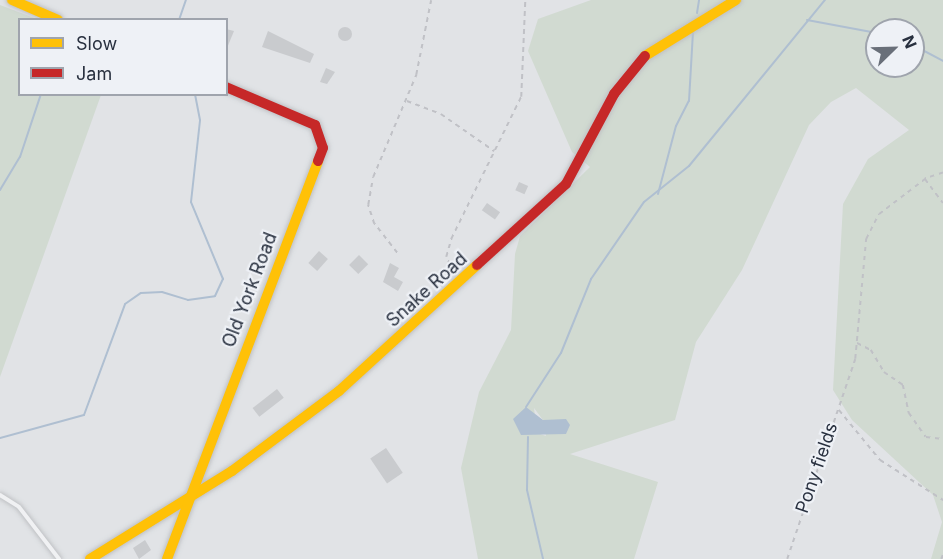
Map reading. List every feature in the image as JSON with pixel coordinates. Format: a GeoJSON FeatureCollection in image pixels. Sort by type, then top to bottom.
{"type":"FeatureCollection","features":[{"type":"Feature","properties":{"kind":"street"},"geometry":{"type":"LineString","coordinates":[[12,0],[53,18]]}},
{"type":"Feature","properties":{"kind":"street","name":"Snake Road"},"geometry":{"type":"LineString","coordinates":[[90,559],[190,497],[339,391],[566,184],[628,73],[665,39],[736,0]]}},
{"type":"Feature","properties":{"kind":"street","name":"Old York Road"},"geometry":{"type":"LineString","coordinates":[[166,559],[323,148],[315,125],[301,116],[228,88]]}},
{"type":"Feature","properties":{"kind":"lane"},"geometry":{"type":"LineString","coordinates":[[0,495],[19,507],[59,559]]}},
{"type":"Feature","properties":{"kind":"path"},"geometry":{"type":"LineString","coordinates":[[397,253],[374,224],[368,205],[373,177],[406,100],[431,0]]}},
{"type":"Feature","properties":{"kind":"path"},"geometry":{"type":"LineString","coordinates":[[460,282],[446,257],[451,239],[496,152],[521,97],[525,0]]}},
{"type":"Feature","properties":{"kind":"path"},"geometry":{"type":"LineString","coordinates":[[406,100],[441,114],[496,152]]}},
{"type":"Feature","properties":{"kind":"path","name":"Pony fields"},"geometry":{"type":"LineString","coordinates":[[787,559],[850,377],[856,343],[860,272],[870,229],[879,214],[925,179],[943,173]]}},
{"type":"Feature","properties":{"kind":"path"},"geometry":{"type":"LineString","coordinates":[[925,179],[943,203]]}},
{"type":"Feature","properties":{"kind":"path"},"geometry":{"type":"LineString","coordinates":[[856,343],[871,350],[884,372],[903,385],[909,413],[926,437],[943,439]]}},
{"type":"Feature","properties":{"kind":"path"},"geometry":{"type":"LineString","coordinates":[[838,409],[880,460],[943,500]]}},
{"type":"Feature","properties":{"kind":"path"},"geometry":{"type":"LineString","coordinates":[[941,559],[943,554]]}},
{"type":"Feature","properties":{"kind":"shaded area"},"geometry":{"type":"Polygon","coordinates":[[[591,0],[943,0],[943,559],[931,559],[942,522],[933,495],[852,420],[833,390],[843,204],[868,159],[909,130],[856,88],[831,102],[809,125],[742,270],[696,342],[675,420],[570,454],[658,482],[634,559],[478,559],[461,468],[479,392],[511,330],[515,254],[520,236],[590,167],[572,152],[528,51],[538,19],[591,0]],[[534,408],[537,433],[546,436],[543,420],[534,408]]]}},
{"type":"Feature","properties":{"kind":"shaded area"},"geometry":{"type":"Polygon","coordinates":[[[0,5],[34,18],[18,18],[18,96],[101,96],[0,377],[0,5]]]}},
{"type":"Feature","properties":{"kind":"water"},"geometry":{"type":"Polygon","coordinates":[[[526,407],[543,420],[566,419],[570,425],[566,434],[521,435],[513,419],[526,407]]]}},
{"type":"Feature","properties":{"kind":"building"},"geometry":{"type":"Polygon","coordinates":[[[342,27],[348,27],[352,34],[348,41],[342,41],[338,37],[338,31],[342,27]]]}},
{"type":"Feature","properties":{"kind":"building"},"geometry":{"type":"Polygon","coordinates":[[[228,30],[234,31],[228,46],[228,30]]]}},
{"type":"Feature","properties":{"kind":"building"},"geometry":{"type":"Polygon","coordinates":[[[268,31],[314,54],[310,63],[262,47],[268,31]]]}},
{"type":"Feature","properties":{"kind":"building"},"geometry":{"type":"Polygon","coordinates":[[[326,68],[335,72],[327,84],[320,82],[326,68]]]}},
{"type":"Feature","properties":{"kind":"building"},"geometry":{"type":"Polygon","coordinates":[[[519,182],[528,186],[524,194],[515,190],[519,182]]]}},
{"type":"Feature","properties":{"kind":"building"},"geometry":{"type":"Polygon","coordinates":[[[487,203],[500,212],[495,220],[482,210],[487,203]]]}},
{"type":"Feature","properties":{"kind":"building"},"geometry":{"type":"Polygon","coordinates":[[[319,251],[328,259],[317,271],[308,263],[319,251]]]}},
{"type":"Feature","properties":{"kind":"building"},"geometry":{"type":"Polygon","coordinates":[[[359,255],[368,264],[358,274],[349,265],[359,255]]]}},
{"type":"Feature","properties":{"kind":"building"},"geometry":{"type":"Polygon","coordinates":[[[390,263],[399,268],[394,277],[403,282],[398,291],[383,282],[390,263]]]}},
{"type":"Feature","properties":{"kind":"building"},"geometry":{"type":"Polygon","coordinates":[[[277,389],[284,398],[259,417],[253,408],[277,389]]]}},
{"type":"Feature","properties":{"kind":"building"},"geometry":{"type":"Polygon","coordinates":[[[386,448],[403,473],[387,483],[370,459],[386,448]]]}},
{"type":"Feature","properties":{"kind":"building"},"geometry":{"type":"Polygon","coordinates":[[[145,540],[151,550],[139,559],[133,548],[145,540]]]}},
{"type":"Feature","properties":{"kind":"waterway"},"geometry":{"type":"LineString","coordinates":[[180,18],[186,0]]}},
{"type":"Feature","properties":{"kind":"waterway"},"geometry":{"type":"LineString","coordinates":[[697,13],[699,0]]}},
{"type":"Feature","properties":{"kind":"waterway"},"geometry":{"type":"LineString","coordinates":[[526,407],[561,353],[591,279],[644,202],[689,166],[825,0]]}},
{"type":"Feature","properties":{"kind":"waterway"},"geometry":{"type":"LineString","coordinates":[[807,20],[865,31]]}},
{"type":"Feature","properties":{"kind":"waterway"},"geometry":{"type":"LineString","coordinates":[[658,194],[676,126],[689,101],[693,31]]}},
{"type":"Feature","properties":{"kind":"waterway"},"geometry":{"type":"LineString","coordinates":[[925,51],[943,61]]}},
{"type":"Feature","properties":{"kind":"waterway"},"geometry":{"type":"LineString","coordinates":[[0,190],[20,157],[40,96]]}},
{"type":"Feature","properties":{"kind":"waterway"},"geometry":{"type":"LineString","coordinates":[[0,438],[84,415],[125,304],[141,293],[162,292],[188,300],[215,296],[223,279],[191,202],[200,120],[195,96]]}},
{"type":"Feature","properties":{"kind":"waterway"},"geometry":{"type":"LineString","coordinates":[[528,437],[527,490],[543,559]]}},
{"type":"Feature","properties":{"kind":"traffic: slow"},"geometry":{"type":"LineString","coordinates":[[12,0],[53,18]]}},
{"type":"Feature","properties":{"kind":"traffic: slow"},"geometry":{"type":"LineString","coordinates":[[645,56],[736,0]]}},
{"type":"Feature","properties":{"kind":"traffic: slow"},"geometry":{"type":"LineString","coordinates":[[167,559],[318,161]]}},
{"type":"Feature","properties":{"kind":"traffic: slow"},"geometry":{"type":"LineString","coordinates":[[90,559],[232,471],[339,391],[477,265]]}},
{"type":"Feature","properties":{"kind":"traffic: jam"},"geometry":{"type":"LineString","coordinates":[[477,265],[566,184],[614,94],[645,56]]}},
{"type":"Feature","properties":{"kind":"traffic: jam"},"geometry":{"type":"LineString","coordinates":[[228,88],[315,125],[323,148],[318,161]]}}]}
